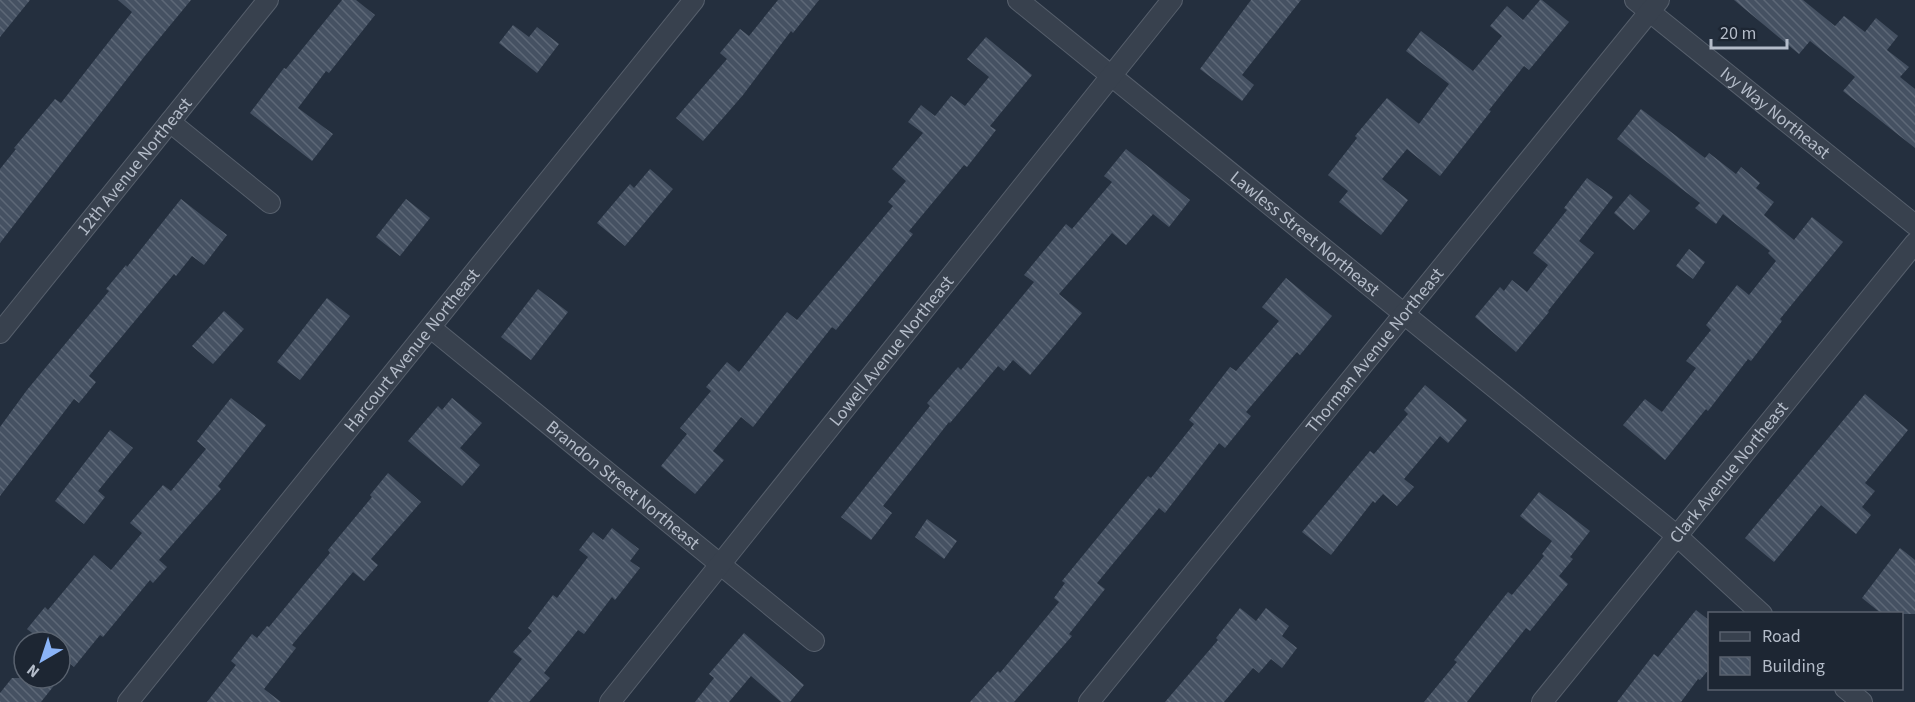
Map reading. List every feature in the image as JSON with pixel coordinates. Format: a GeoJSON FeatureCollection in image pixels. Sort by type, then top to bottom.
{"type":"FeatureCollection","features":[{"type":"Feature","properties":{"kind":"street","name":"12th Avenue Northeast"},"geometry":{"type":"LineString","coordinates":[[0,333],[268,0]]}},
{"type":"Feature","properties":{"kind":"street","name":"Harcourt Avenue Northeast"},"geometry":{"type":"LineString","coordinates":[[128,702],[694,0]]}},
{"type":"Feature","properties":{"kind":"street","name":"Lawless Street Northeast"},"geometry":{"type":"LineString","coordinates":[[1018,0],[1676,535],[1760,612]]}},
{"type":"Feature","properties":{"kind":"street","name":"Lowell Avenue Northeast"},"geometry":{"type":"LineString","coordinates":[[610,702],[1172,0]]}},
{"type":"Feature","properties":{"kind":"street","name":"Ivy Way Northeast"},"geometry":{"type":"LineString","coordinates":[[1648,4],[1915,225]]}},
{"type":"Feature","properties":{"kind":"street","name":"Thorman Avenue Northeast"},"geometry":{"type":"LineString","coordinates":[[1089,702],[1405,314],[1648,4]]}},
{"type":"Feature","properties":{"kind":"street"},"geometry":{"type":"LineString","coordinates":[[170,122],[270,202]]}},
{"type":"Feature","properties":{"kind":"street","name":"Clark Avenue Northeast"},"geometry":{"type":"LineString","coordinates":[[1542,702],[1915,243]]}},
{"type":"Feature","properties":{"kind":"street","name":"Brandon Street Northeast"},"geometry":{"type":"LineString","coordinates":[[431,328],[814,641]]}},
{"type":"Feature","properties":{"kind":"street"},"geometry":{"type":"LineString","coordinates":[[1847,690],[1862,702]]}},
{"type":"Feature","properties":{"kind":"building"},"geometry":{"type":"Polygon","coordinates":[[[0,0],[30,0],[0,37],[0,0]]]}},
{"type":"Feature","properties":{"kind":"building"},"geometry":{"type":"Polygon","coordinates":[[[118,0],[191,0],[0,243],[0,169],[16,149],[14,148],[55,99],[61,103],[132,12],[118,0]]]}},
{"type":"Feature","properties":{"kind":"building"},"geometry":{"type":"Polygon","coordinates":[[[342,0],[356,0],[375,15],[329,73],[326,71],[298,108],[333,134],[312,161],[250,113],[284,68],[286,69],[342,0]]]}},
{"type":"Feature","properties":{"kind":"building"},"geometry":{"type":"Polygon","coordinates":[[[778,0],[819,0],[793,33],[791,31],[743,95],[703,141],[676,118],[727,59],[720,53],[740,29],[749,36],[778,0]]]}},
{"type":"Feature","properties":{"kind":"building"},"geometry":{"type":"Polygon","coordinates":[[[1251,0],[1301,0],[1242,75],[1254,85],[1242,101],[1200,69],[1251,0]]]}},
{"type":"Feature","properties":{"kind":"building"},"geometry":{"type":"Polygon","coordinates":[[[1540,0],[1569,22],[1529,70],[1524,66],[1440,176],[1407,149],[1382,179],[1408,200],[1381,235],[1339,202],[1348,191],[1328,175],[1357,138],[1355,136],[1387,98],[1419,124],[1449,84],[1406,51],[1421,31],[1473,71],[1502,36],[1490,26],[1507,6],[1523,20],[1540,0]]]}},
{"type":"Feature","properties":{"kind":"building"},"geometry":{"type":"Polygon","coordinates":[[[1734,0],[1803,0],[1835,26],[1844,16],[1865,32],[1876,18],[1898,36],[1887,50],[1909,67],[1900,77],[1915,89],[1915,148],[1843,91],[1855,77],[1810,41],[1799,54],[1734,0]]]}},
{"type":"Feature","properties":{"kind":"building"},"geometry":{"type":"Polygon","coordinates":[[[513,25],[529,37],[537,27],[559,44],[537,73],[499,43],[513,25]]]}},
{"type":"Feature","properties":{"kind":"building"},"geometry":{"type":"Polygon","coordinates":[[[986,37],[1032,75],[990,126],[996,130],[967,167],[964,165],[909,231],[913,234],[836,330],[832,327],[753,427],[741,417],[713,451],[724,460],[695,494],[661,466],[687,434],[680,428],[711,391],[706,387],[727,362],[739,372],[787,312],[797,320],[893,206],[888,202],[906,181],[892,169],[923,133],[908,122],[921,105],[935,116],[951,96],[965,106],[989,77],[967,59],[986,37]]]}},
{"type":"Feature","properties":{"kind":"building"},"geometry":{"type":"Polygon","coordinates":[[[1641,109],[1705,158],[1709,153],[1736,174],[1741,167],[1760,183],[1756,188],[1774,202],[1764,215],[1794,240],[1812,217],[1843,242],[1780,319],[1782,321],[1751,361],[1748,359],[1708,411],[1706,409],[1665,460],[1623,425],[1645,399],[1662,412],[1696,368],[1686,361],[1711,330],[1706,325],[1737,285],[1749,295],[1776,261],[1768,253],[1770,251],[1723,214],[1716,224],[1695,208],[1700,203],[1617,139],[1641,109]]]}},
{"type":"Feature","properties":{"kind":"building"},"geometry":{"type":"Polygon","coordinates":[[[1126,149],[1190,200],[1169,227],[1153,214],[1126,245],[1112,233],[1059,294],[1082,313],[1030,375],[1013,360],[1004,371],[998,366],[949,422],[883,506],[892,513],[871,540],[841,517],[930,406],[927,403],[958,367],[961,370],[1034,282],[1024,275],[1066,224],[1072,229],[1112,182],[1104,176],[1126,149]]]}},
{"type":"Feature","properties":{"kind":"building"},"geometry":{"type":"Polygon","coordinates":[[[650,169],[673,189],[625,246],[597,223],[630,184],[634,188],[650,169]]]}},
{"type":"Feature","properties":{"kind":"building"},"geometry":{"type":"Polygon","coordinates":[[[1587,178],[1613,197],[1579,241],[1594,253],[1516,352],[1475,317],[1500,287],[1504,291],[1512,280],[1527,292],[1548,265],[1533,253],[1567,210],[1564,208],[1587,178]]]}},
{"type":"Feature","properties":{"kind":"building"},"geometry":{"type":"Polygon","coordinates":[[[1630,194],[1650,211],[1634,230],[1614,213],[1630,194]]]}},
{"type":"Feature","properties":{"kind":"building"},"geometry":{"type":"Polygon","coordinates":[[[181,199],[227,235],[204,265],[192,256],[176,276],[174,274],[89,376],[96,382],[79,403],[74,399],[0,496],[0,427],[27,390],[109,291],[106,289],[126,265],[127,267],[181,199]]]}},
{"type":"Feature","properties":{"kind":"building"},"geometry":{"type":"Polygon","coordinates":[[[406,199],[430,218],[400,256],[376,237],[406,199]]]}},
{"type":"Feature","properties":{"kind":"building"},"geometry":{"type":"Polygon","coordinates":[[[1689,249],[1705,262],[1693,279],[1676,266],[1689,249]]]}},
{"type":"Feature","properties":{"kind":"building"},"geometry":{"type":"Polygon","coordinates":[[[1286,278],[1332,316],[1300,355],[1297,352],[1246,412],[1251,416],[1225,448],[1219,443],[1165,513],[1159,508],[1097,583],[1105,589],[1069,634],[1072,636],[1014,702],[970,702],[998,671],[1000,673],[1059,602],[1054,598],[1065,583],[1062,581],[1148,476],[1151,478],[1194,424],[1189,420],[1230,367],[1236,371],[1279,321],[1262,307],[1286,278]]]}},
{"type":"Feature","properties":{"kind":"building"},"geometry":{"type":"Polygon","coordinates":[[[538,289],[568,312],[531,360],[501,337],[538,289]]]}},
{"type":"Feature","properties":{"kind":"building"},"geometry":{"type":"Polygon","coordinates":[[[327,298],[350,316],[300,380],[277,362],[327,298]]]}},
{"type":"Feature","properties":{"kind":"building"},"geometry":{"type":"Polygon","coordinates":[[[224,311],[244,329],[213,364],[192,346],[224,311]]]}},
{"type":"Feature","properties":{"kind":"building"},"geometry":{"type":"Polygon","coordinates":[[[1425,385],[1467,420],[1448,443],[1440,436],[1404,479],[1414,487],[1397,506],[1383,494],[1375,503],[1373,501],[1331,555],[1302,532],[1370,451],[1374,454],[1408,414],[1404,410],[1425,385]]]}},
{"type":"Feature","properties":{"kind":"building"},"geometry":{"type":"Polygon","coordinates":[[[1865,394],[1908,430],[1865,483],[1875,491],[1862,507],[1871,515],[1856,534],[1821,505],[1774,562],[1745,538],[1865,394]]]}},
{"type":"Feature","properties":{"kind":"building"},"geometry":{"type":"Polygon","coordinates":[[[231,398],[266,425],[218,486],[221,489],[159,560],[167,567],[153,583],[150,580],[103,637],[100,635],[74,667],[72,665],[72,630],[27,629],[45,607],[48,610],[94,555],[111,570],[142,533],[130,523],[163,485],[171,491],[206,449],[197,441],[231,398]]]}},
{"type":"Feature","properties":{"kind":"building"},"geometry":{"type":"Polygon","coordinates":[[[452,398],[482,423],[460,448],[480,465],[462,486],[408,441],[438,406],[442,410],[452,398]]]}},
{"type":"Feature","properties":{"kind":"building"},"geometry":{"type":"Polygon","coordinates":[[[110,430],[133,448],[98,491],[105,497],[84,524],[55,501],[110,430]]]}},
{"type":"Feature","properties":{"kind":"building"},"geometry":{"type":"Polygon","coordinates":[[[388,473],[421,502],[371,559],[378,565],[364,581],[353,572],[292,645],[296,648],[264,689],[281,702],[207,702],[236,665],[231,661],[252,634],[257,638],[267,626],[269,627],[330,553],[328,550],[372,497],[370,495],[388,473]]]}},
{"type":"Feature","properties":{"kind":"building"},"geometry":{"type":"Polygon","coordinates":[[[1539,492],[1590,531],[1570,557],[1573,559],[1559,576],[1568,584],[1530,631],[1526,628],[1467,702],[1424,702],[1457,662],[1454,660],[1508,592],[1512,595],[1544,556],[1542,554],[1552,541],[1520,516],[1539,492]]]}},
{"type":"Feature","properties":{"kind":"building"},"geometry":{"type":"Polygon","coordinates":[[[927,519],[957,541],[944,559],[915,537],[927,519]]]}},
{"type":"Feature","properties":{"kind":"building"},"geometry":{"type":"Polygon","coordinates":[[[612,528],[639,549],[630,561],[640,568],[615,600],[612,597],[584,634],[578,630],[544,673],[550,678],[529,702],[488,702],[522,659],[513,652],[532,631],[528,628],[553,595],[557,598],[588,557],[579,550],[593,532],[603,540],[612,528]]]}},
{"type":"Feature","properties":{"kind":"building"},"geometry":{"type":"Polygon","coordinates":[[[1900,548],[1915,560],[1915,614],[1880,612],[1862,598],[1900,548]]]}},
{"type":"Feature","properties":{"kind":"building"},"geometry":{"type":"Polygon","coordinates":[[[1240,608],[1256,621],[1266,608],[1289,626],[1282,636],[1297,648],[1282,668],[1271,659],[1259,673],[1253,668],[1224,702],[1165,702],[1218,640],[1216,638],[1240,608]]]}},
{"type":"Feature","properties":{"kind":"building"},"geometry":{"type":"Polygon","coordinates":[[[1696,610],[1708,619],[1708,670],[1700,680],[1698,679],[1681,702],[1617,702],[1654,654],[1658,657],[1696,610]]]}},
{"type":"Feature","properties":{"kind":"building"},"geometry":{"type":"Polygon","coordinates":[[[744,633],[804,685],[790,702],[781,702],[751,676],[729,702],[695,702],[714,678],[709,674],[744,633]]]}},
{"type":"Feature","properties":{"kind":"building"},"geometry":{"type":"Polygon","coordinates":[[[12,678],[12,690],[50,690],[41,702],[0,702],[0,693],[12,678]]]}}]}
